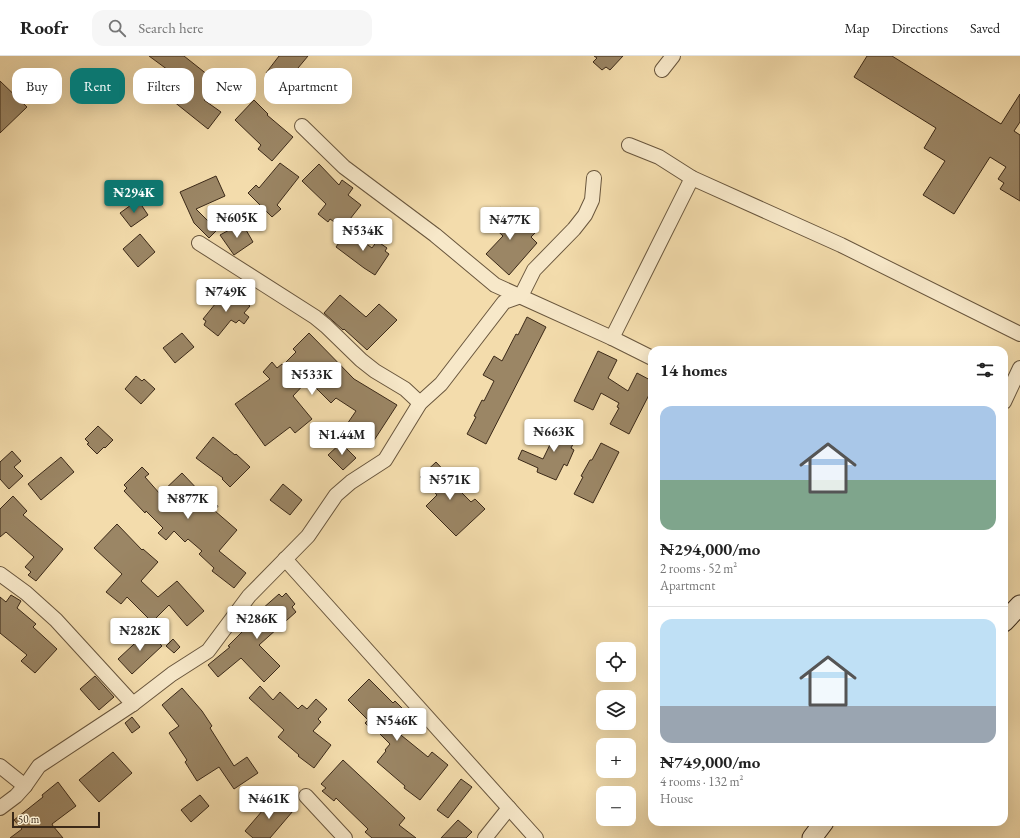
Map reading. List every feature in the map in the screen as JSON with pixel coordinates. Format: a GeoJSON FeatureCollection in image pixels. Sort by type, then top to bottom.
{"type":"FeatureCollection","features":[{"type":"Feature","properties":{"kind":"main road"},"geometry":{"type":"LineString","coordinates":[[1008,618],[1020,605]]}},
{"type":"Feature","properties":{"kind":"main road"},"geometry":{"type":"LineString","coordinates":[[812,838],[821,826]]}},
{"type":"Feature","properties":{"kind":"street"},"geometry":{"type":"LineString","coordinates":[[662,70],[671,57]]}},
{"type":"Feature","properties":{"kind":"street"},"geometry":{"type":"LineString","coordinates":[[302,126],[344,167],[435,235],[495,285],[648,356]]}},
{"type":"Feature","properties":{"kind":"street"},"geometry":{"type":"LineString","coordinates":[[629,144],[658,157],[692,178],[841,245],[1020,334]]}},
{"type":"Feature","properties":{"kind":"street"},"geometry":{"type":"LineString","coordinates":[[0,808],[16,796],[39,766],[133,704],[172,674],[208,651],[249,596],[308,536],[336,495],[351,482],[385,460],[420,403],[441,384],[504,302],[521,296],[534,270],[574,229],[585,215],[592,200],[594,178]]}},
{"type":"Feature","properties":{"kind":"street"},"geometry":{"type":"LineString","coordinates":[[612,338],[692,178]]}},
{"type":"Feature","properties":{"kind":"street"},"geometry":{"type":"LineString","coordinates":[[199,242],[320,322],[361,360],[375,371],[405,389],[420,403]]}},
{"type":"Feature","properties":{"kind":"street"},"geometry":{"type":"LineString","coordinates":[[1008,394],[1020,368]]}},
{"type":"Feature","properties":{"kind":"street"},"geometry":{"type":"LineString","coordinates":[[285,559],[536,838]]}},
{"type":"Feature","properties":{"kind":"street"},"geometry":{"type":"LineString","coordinates":[[0,574],[26,593],[56,620],[133,704]]}},
{"type":"Feature","properties":{"kind":"street"},"geometry":{"type":"LineString","coordinates":[[0,766],[25,786]]}},
{"type":"Feature","properties":{"kind":"street"},"geometry":{"type":"LineString","coordinates":[[306,796],[345,838]]}},
{"type":"Feature","properties":{"kind":"street"},"geometry":{"type":"LineString","coordinates":[[485,838],[509,808]]}},
{"type":"Feature","properties":{"kind":"building"},"geometry":{"type":"Polygon","coordinates":[[[149,56],[184,56],[202,70],[202,104],[210,104],[221,112],[208,129],[177,104],[194,104],[194,68],[165,68],[149,56]]]}},
{"type":"Feature","properties":{"kind":"building"},"geometry":{"type":"Polygon","coordinates":[[[279,56],[308,56],[298,68],[270,68],[279,56]]]}},
{"type":"Feature","properties":{"kind":"building"},"geometry":{"type":"Polygon","coordinates":[[[594,56],[623,56],[610,70],[606,67],[602,70],[593,62],[597,58],[594,56]]]}},
{"type":"Feature","properties":{"kind":"building"},"geometry":{"type":"Polygon","coordinates":[[[867,56],[892,56],[1001,124],[1020,94],[1020,122],[1014,131],[1020,135],[1020,201],[1000,189],[1004,183],[998,179],[1006,167],[990,157],[954,214],[923,195],[945,161],[924,148],[936,128],[854,77],[867,56]]]}},
{"type":"Feature","properties":{"kind":"building"},"geometry":{"type":"Polygon","coordinates":[[[0,81],[12,93],[12,104],[24,104],[27,107],[0,133],[0,81]]]}},
{"type":"Feature","properties":{"kind":"building"},"geometry":{"type":"Polygon","coordinates":[[[256,102],[268,114],[267,115],[293,137],[272,161],[258,149],[261,145],[235,120],[250,104],[256,104],[256,102]]]}},
{"type":"Feature","properties":{"kind":"building"},"geometry":{"type":"Polygon","coordinates":[[[280,163],[299,177],[277,205],[281,209],[272,217],[248,193],[256,185],[259,188],[280,163]]]}},
{"type":"Feature","properties":{"kind":"building"},"geometry":{"type":"Polygon","coordinates":[[[319,164],[339,185],[342,180],[353,188],[348,195],[361,205],[343,228],[330,219],[328,222],[318,214],[326,204],[302,181],[319,164]]]}},
{"type":"Feature","properties":{"kind":"building"},"geometry":{"type":"Polygon","coordinates":[[[216,176],[225,196],[196,209],[217,230],[209,238],[194,223],[180,192],[216,176]]]}},
{"type":"Feature","properties":{"kind":"building"},"geometry":{"type":"Polygon","coordinates":[[[138,200],[148,215],[131,227],[120,213],[138,200]]]}},
{"type":"Feature","properties":{"kind":"building"},"geometry":{"type":"Polygon","coordinates":[[[500,207],[520,225],[523,222],[535,233],[531,237],[537,243],[509,275],[486,254],[503,236],[487,221],[500,207]]]}},
{"type":"Feature","properties":{"kind":"building"},"geometry":{"type":"Polygon","coordinates":[[[242,223],[253,242],[234,255],[220,235],[242,223]]]}},
{"type":"Feature","properties":{"kind":"building"},"geometry":{"type":"Polygon","coordinates":[[[348,230],[372,248],[377,241],[387,248],[385,251],[389,254],[375,275],[336,247],[348,230]]]}},
{"type":"Feature","properties":{"kind":"building"},"geometry":{"type":"Polygon","coordinates":[[[140,234],[155,252],[138,267],[123,249],[140,234]]]}},
{"type":"Feature","properties":{"kind":"building"},"geometry":{"type":"Polygon","coordinates":[[[230,291],[250,306],[244,313],[249,317],[244,324],[239,320],[236,323],[231,320],[218,336],[204,325],[206,321],[203,319],[220,298],[223,300],[230,291]]]}},
{"type":"Feature","properties":{"kind":"building"},"geometry":{"type":"Polygon","coordinates":[[[340,295],[366,317],[379,304],[397,320],[367,350],[324,313],[340,295]]]}},
{"type":"Feature","properties":{"kind":"building"},"geometry":{"type":"Polygon","coordinates":[[[527,317],[546,327],[486,444],[467,434],[476,417],[474,416],[482,400],[484,401],[494,381],[483,375],[494,356],[502,361],[527,317]]]}},
{"type":"Feature","properties":{"kind":"building"},"geometry":{"type":"Polygon","coordinates":[[[182,333],[194,347],[175,363],[163,348],[182,333]]]}},
{"type":"Feature","properties":{"kind":"building"},"geometry":{"type":"Polygon","coordinates":[[[309,333],[354,379],[397,405],[371,445],[345,427],[356,411],[336,398],[331,403],[308,380],[293,396],[312,419],[295,433],[290,427],[265,446],[235,404],[270,379],[263,372],[272,362],[277,368],[282,364],[283,365],[296,352],[293,349],[309,333]]]}},
{"type":"Feature","properties":{"kind":"building"},"geometry":{"type":"Polygon","coordinates":[[[598,351],[617,360],[608,378],[628,391],[637,373],[648,379],[648,397],[629,434],[610,424],[619,408],[617,407],[619,403],[601,393],[593,410],[574,401],[598,351]]]}},
{"type":"Feature","properties":{"kind":"building"},"geometry":{"type":"Polygon","coordinates":[[[136,376],[142,381],[144,379],[155,389],[141,404],[125,389],[136,376]]]}},
{"type":"Feature","properties":{"kind":"building"},"geometry":{"type":"Polygon","coordinates":[[[561,422],[580,431],[571,448],[574,450],[567,466],[564,464],[556,480],[537,472],[538,468],[518,459],[522,450],[543,459],[561,422]]]}},
{"type":"Feature","properties":{"kind":"building"},"geometry":{"type":"Polygon","coordinates":[[[98,426],[113,440],[97,454],[87,444],[89,443],[85,439],[98,426]]]}},
{"type":"Feature","properties":{"kind":"building"},"geometry":{"type":"Polygon","coordinates":[[[213,437],[235,455],[236,454],[250,467],[230,487],[222,479],[223,478],[196,458],[213,437]]]}},
{"type":"Feature","properties":{"kind":"building"},"geometry":{"type":"Polygon","coordinates":[[[341,443],[356,458],[343,470],[328,455],[341,443]]]}},
{"type":"Feature","properties":{"kind":"building"},"geometry":{"type":"Polygon","coordinates":[[[601,443],[619,452],[593,503],[574,494],[583,477],[581,476],[601,443]]]}},
{"type":"Feature","properties":{"kind":"building"},"geometry":{"type":"Polygon","coordinates":[[[12,451],[21,461],[14,467],[23,476],[9,489],[0,479],[0,462],[12,451]]]}},
{"type":"Feature","properties":{"kind":"building"},"geometry":{"type":"Polygon","coordinates":[[[61,457],[74,472],[41,500],[28,484],[61,457]]]}},
{"type":"Feature","properties":{"kind":"building"},"geometry":{"type":"Polygon","coordinates":[[[436,462],[450,477],[448,479],[471,502],[475,499],[485,509],[456,536],[426,506],[437,495],[420,477],[436,462]]]}},
{"type":"Feature","properties":{"kind":"building"},"geometry":{"type":"Polygon","coordinates":[[[142,467],[149,474],[145,477],[160,494],[182,473],[202,494],[203,492],[218,506],[215,511],[237,530],[219,551],[246,573],[234,588],[212,571],[214,568],[199,554],[202,551],[188,539],[185,542],[174,531],[166,540],[158,533],[163,528],[146,511],[145,513],[124,491],[127,488],[124,485],[142,467]]]}},
{"type":"Feature","properties":{"kind":"building"},"geometry":{"type":"Polygon","coordinates":[[[283,484],[302,500],[290,515],[270,500],[283,484]]]}},
{"type":"Feature","properties":{"kind":"building"},"geometry":{"type":"Polygon","coordinates":[[[13,496],[27,511],[23,515],[63,549],[36,581],[28,575],[31,572],[25,567],[34,557],[6,532],[0,537],[0,509],[13,496]]]}},
{"type":"Feature","properties":{"kind":"building"},"geometry":{"type":"Polygon","coordinates":[[[117,524],[142,550],[143,549],[158,562],[141,581],[158,597],[177,581],[204,611],[187,626],[169,605],[152,622],[127,597],[121,604],[106,592],[122,574],[94,548],[117,524]]]}},
{"type":"Feature","properties":{"kind":"building"},"geometry":{"type":"Polygon","coordinates":[[[286,593],[295,604],[292,607],[296,612],[259,645],[280,666],[264,682],[241,658],[218,677],[208,665],[230,647],[228,646],[255,619],[253,617],[279,594],[282,597],[286,593]]]}},
{"type":"Feature","properties":{"kind":"building"},"geometry":{"type":"Polygon","coordinates":[[[11,595],[21,601],[17,608],[36,624],[33,627],[57,649],[35,673],[21,661],[27,655],[0,633],[0,597],[6,602],[11,595]]]}},
{"type":"Feature","properties":{"kind":"building"},"geometry":{"type":"Polygon","coordinates":[[[148,631],[162,646],[132,674],[118,659],[148,631]]]}},
{"type":"Feature","properties":{"kind":"building"},"geometry":{"type":"Polygon","coordinates":[[[173,639],[180,647],[174,653],[166,646],[173,639]]]}},
{"type":"Feature","properties":{"kind":"building"},"geometry":{"type":"Polygon","coordinates":[[[95,676],[114,697],[99,710],[80,689],[95,676]]]}},
{"type":"Feature","properties":{"kind":"building"},"geometry":{"type":"Polygon","coordinates":[[[369,679],[393,703],[395,701],[402,708],[398,712],[402,717],[391,727],[428,757],[432,752],[448,765],[420,800],[404,788],[405,786],[377,762],[390,744],[378,732],[376,734],[365,723],[368,720],[348,700],[369,679]]]}},
{"type":"Feature","properties":{"kind":"building"},"geometry":{"type":"Polygon","coordinates":[[[260,686],[273,700],[280,692],[298,709],[302,705],[307,709],[316,699],[327,709],[318,719],[321,722],[313,731],[331,745],[314,768],[298,756],[299,755],[278,737],[284,730],[249,698],[260,686]]]}},
{"type":"Feature","properties":{"kind":"building"},"geometry":{"type":"Polygon","coordinates":[[[182,688],[202,711],[212,726],[210,728],[234,766],[247,757],[258,773],[234,789],[219,767],[197,781],[185,762],[187,760],[169,733],[179,726],[162,705],[182,688]]]}},
{"type":"Feature","properties":{"kind":"building"},"geometry":{"type":"Polygon","coordinates":[[[132,717],[140,727],[132,733],[125,723],[132,717]]]}},
{"type":"Feature","properties":{"kind":"building"},"geometry":{"type":"Polygon","coordinates":[[[113,752],[132,773],[99,802],[79,780],[113,752]]]}},
{"type":"Feature","properties":{"kind":"building"},"geometry":{"type":"Polygon","coordinates":[[[343,760],[405,818],[399,825],[416,838],[372,838],[365,832],[368,829],[336,798],[334,801],[322,791],[326,788],[321,784],[343,760]]]}},
{"type":"Feature","properties":{"kind":"building"},"geometry":{"type":"Polygon","coordinates":[[[461,779],[472,787],[448,818],[437,810],[461,779]]]}},
{"type":"Feature","properties":{"kind":"building"},"geometry":{"type":"Polygon","coordinates":[[[58,782],[76,806],[52,824],[63,838],[10,838],[22,829],[14,820],[43,797],[42,795],[58,782]]]}},
{"type":"Feature","properties":{"kind":"building"},"geometry":{"type":"Polygon","coordinates":[[[200,795],[209,806],[191,822],[181,810],[200,795]]]}},
{"type":"Feature","properties":{"kind":"building"},"geometry":{"type":"Polygon","coordinates":[[[275,796],[293,811],[270,838],[253,838],[245,831],[275,796]]]}},
{"type":"Feature","properties":{"kind":"building"},"geometry":{"type":"Polygon","coordinates":[[[458,820],[472,832],[466,838],[441,838],[458,820]]]}}]}
